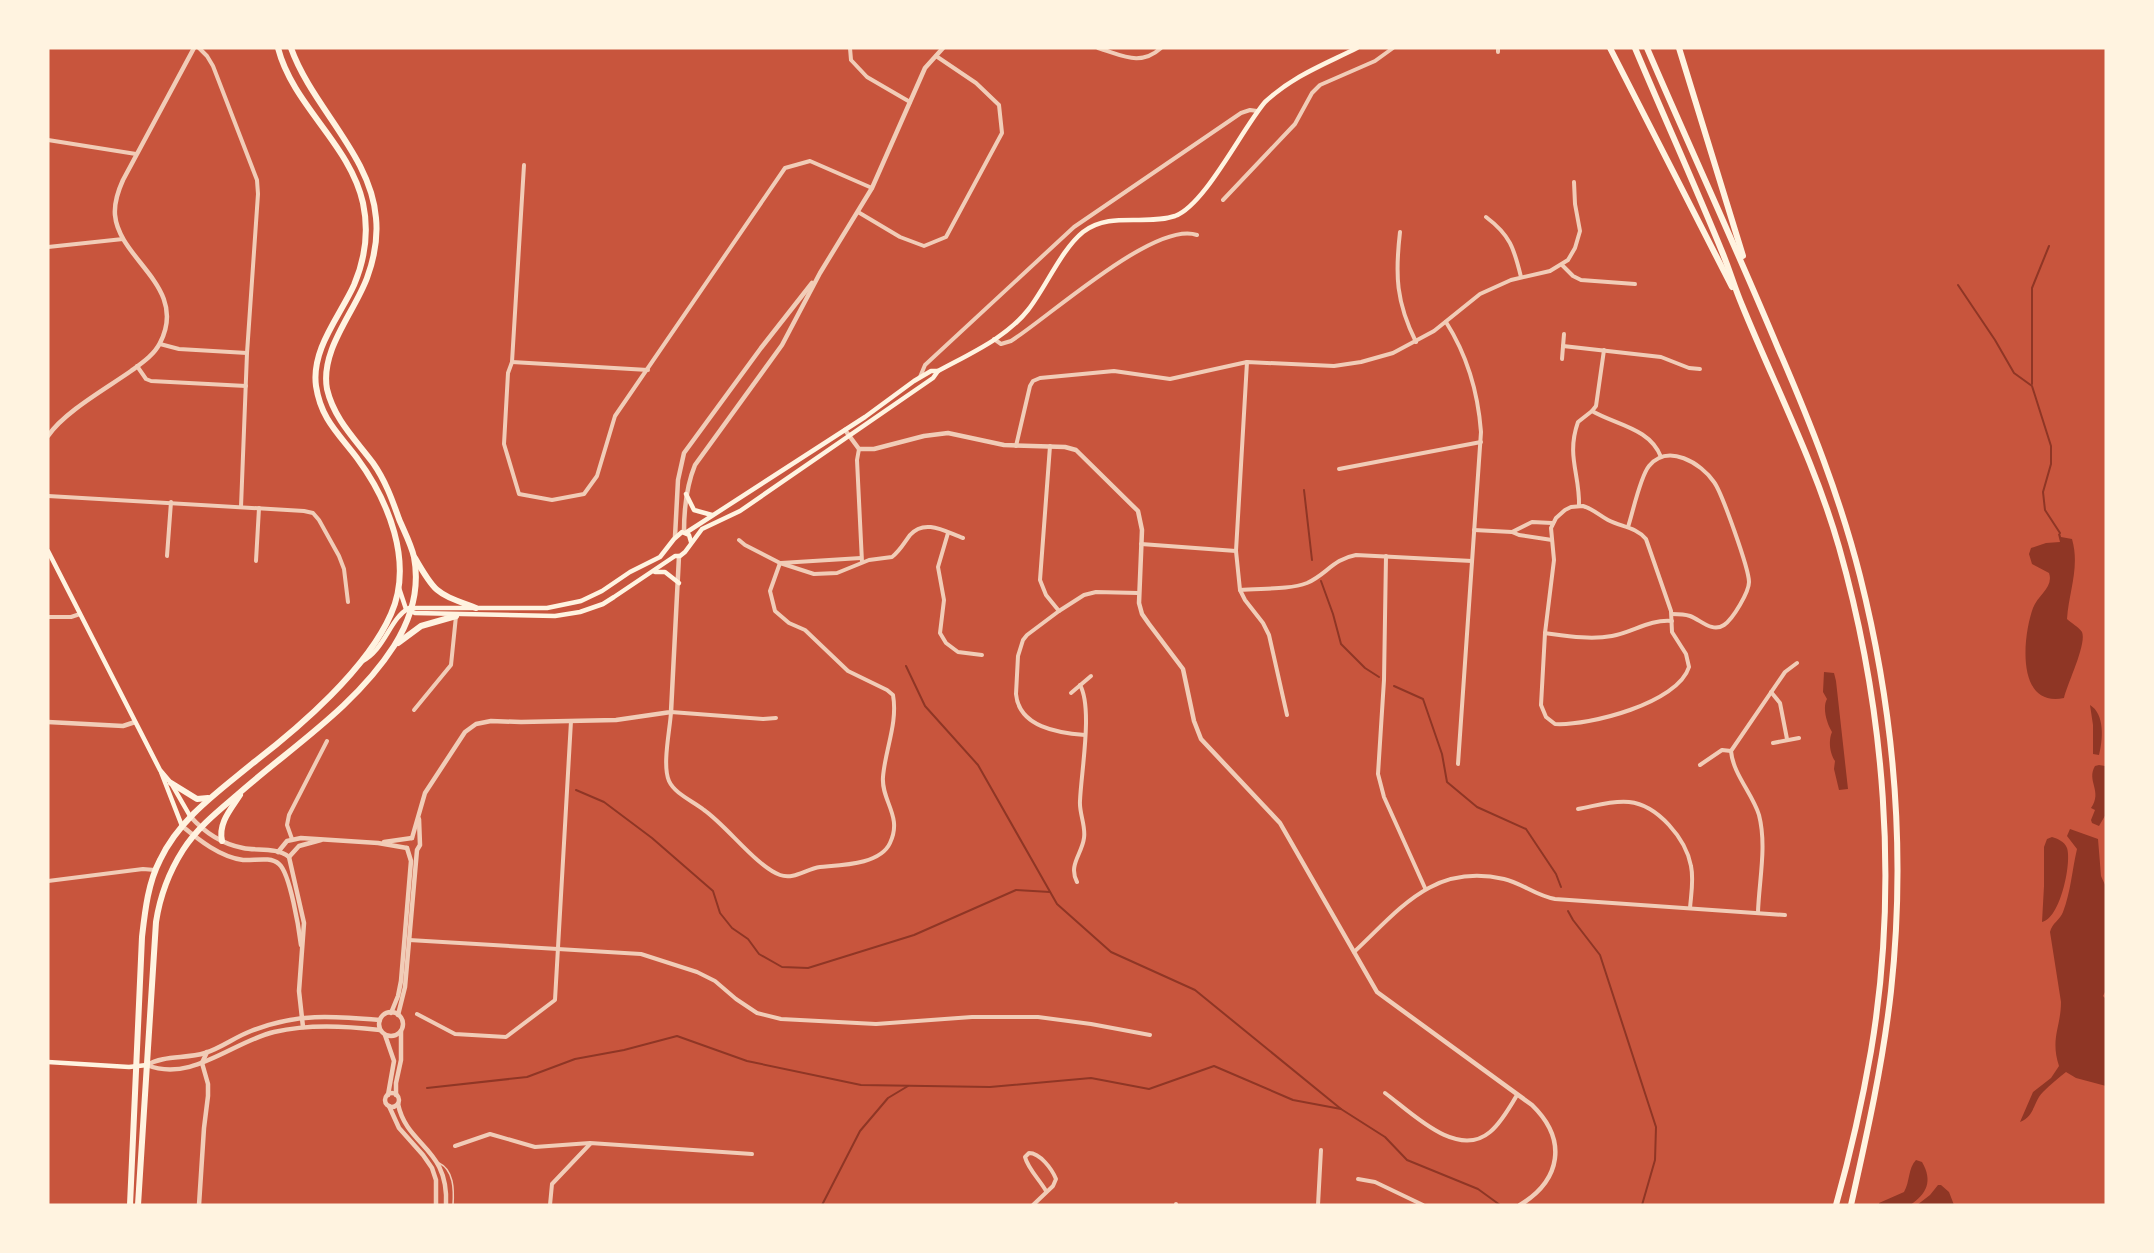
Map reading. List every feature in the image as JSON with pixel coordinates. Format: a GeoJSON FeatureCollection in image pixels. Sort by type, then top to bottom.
{"type":"FeatureCollection","features":[{"type":"Feature","properties":{"kind":"highway"},"geometry":{"type":"LineString","coordinates":[[130,1205],[144,918],[155,870],[190,816],[296,729],[358,664],[378,638],[391,615],[398,585],[399,559],[390,516],[373,483],[326,418],[319,401],[316,383],[318,360],[327,334],[354,285],[363,260],[366,238],[363,204],[358,187],[342,156],[296,87],[282,61],[278,48]]}},
{"type":"Feature","properties":{"kind":"highway"},"geometry":{"type":"LineString","coordinates":[[291,48],[311,90],[362,169],[372,195],[376,218],[376,242],[370,269],[330,357],[327,387],[343,426],[373,463],[385,482],[413,555],[430,583],[439,593],[448,598],[476,608]]}},
{"type":"Feature","properties":{"kind":"highway"},"geometry":{"type":"LineString","coordinates":[[1610,48],[1743,309],[1793,419],[1839,545],[1866,660],[1877,736],[1884,843],[1884,915],[1871,1052],[1836,1205]]}},
{"type":"Feature","properties":{"kind":"highway"},"geometry":{"type":"LineString","coordinates":[[1635,48],[1724,256],[1743,309]]}},
{"type":"Feature","properties":{"kind":"highway"},"geometry":{"type":"LineString","coordinates":[[1647,48],[1811,424],[1834,489],[1860,575],[1883,691],[1891,754],[1897,871],[1894,961],[1881,1065],[1851,1205]]}},
{"type":"Feature","properties":{"kind":"highway"},"geometry":{"type":"LineString","coordinates":[[1679,48],[1751,282]]}},
{"type":"Feature","properties":{"kind":"highway"},"geometry":{"type":"LineString","coordinates":[[138,1205],[158,910],[171,871],[201,828],[243,789],[341,707],[367,680],[394,646],[410,610],[416,583],[413,555]]}},
{"type":"Feature","properties":{"kind":"highway"},"geometry":{"type":"LineString","coordinates":[[394,646],[421,626],[456,616]]}},
{"type":"Feature","properties":{"kind":"highway"},"geometry":{"type":"LineString","coordinates":[[171,783],[199,800],[214,795]]}},
{"type":"Feature","properties":{"kind":"highway"},"geometry":{"type":"LineString","coordinates":[[222,841],[220,832],[222,823],[243,789]]}},
{"type":"Feature","properties":{"kind":"main road"},"geometry":{"type":"LineString","coordinates":[[410,610],[456,616],[555,616],[580,612],[603,604],[687,549],[702,529],[740,511],[933,378],[938,371],[994,339],[1018,321],[1029,309],[1073,242],[1081,234],[1098,223],[1167,218],[1183,212],[1204,191],[1257,111],[1275,93],[1324,62],[1357,48]]}},
{"type":"Feature","properties":{"kind":"main road"},"geometry":{"type":"LineString","coordinates":[[358,664],[372,657],[410,610],[547,608],[581,601],[602,591],[630,572],[656,561],[675,537],[845,430],[920,377],[931,371],[938,371]]}},
{"type":"Feature","properties":{"kind":"main road"},"geometry":{"type":"LineString","coordinates":[[686,494],[694,510],[712,515]]}},
{"type":"Feature","properties":{"kind":"main road"},"geometry":{"type":"LineString","coordinates":[[685,532],[691,542]]}},
{"type":"Feature","properties":{"kind":"main road"},"geometry":{"type":"LineString","coordinates":[[670,545],[670,551],[677,556]]}},
{"type":"Feature","properties":{"kind":"main road"},"geometry":{"type":"LineString","coordinates":[[48,551],[160,770],[182,826]]}},
{"type":"Feature","properties":{"kind":"main road"},"geometry":{"type":"LineString","coordinates":[[652,573],[665,572],[678,583]]}},
{"type":"Feature","properties":{"kind":"main road"},"geometry":{"type":"LineString","coordinates":[[398,585],[410,610]]}},
{"type":"Feature","properties":{"kind":"main road"},"geometry":{"type":"LineString","coordinates":[[160,770],[171,783],[190,816]]}},
{"type":"Feature","properties":{"kind":"main road"},"geometry":{"type":"LineString","coordinates":[[48,1062],[135,1067],[147,1065]]}},
{"type":"Feature","properties":{"kind":"street"},"geometry":{"type":"LineString","coordinates":[[48,436],[63,419],[145,361],[160,344],[165,326],[165,306],[162,293],[123,238],[115,216],[116,201],[120,187],[136,154],[194,48]]}},
{"type":"Feature","properties":{"kind":"street"},"geometry":{"type":"LineString","coordinates":[[199,48],[213,66],[257,180],[241,507]]}},
{"type":"Feature","properties":{"kind":"street"},"geometry":{"type":"LineString","coordinates":[[850,48],[850,60],[867,77],[910,102]]}},
{"type":"Feature","properties":{"kind":"street"},"geometry":{"type":"LineString","coordinates":[[685,532],[686,494],[695,465],[782,345],[820,273],[873,188],[925,68],[943,48]]}},
{"type":"Feature","properties":{"kind":"street"},"geometry":{"type":"LineString","coordinates":[[1098,48],[1137,60],[1152,57],[1161,48]]}},
{"type":"Feature","properties":{"kind":"street"},"geometry":{"type":"LineString","coordinates":[[1223,200],[1295,124],[1312,93],[1320,85],[1375,61],[1393,48]]}},
{"type":"Feature","properties":{"kind":"street"},"geometry":{"type":"LineString","coordinates":[[858,212],[900,237],[924,246],[946,237],[1002,133],[999,105],[976,83],[936,56]]}},
{"type":"Feature","properties":{"kind":"street"},"geometry":{"type":"LineString","coordinates":[[920,377],[924,365],[1074,227],[1241,112],[1257,111]]}},
{"type":"Feature","properties":{"kind":"street"},"geometry":{"type":"LineString","coordinates":[[48,140],[136,154]]}},
{"type":"Feature","properties":{"kind":"street"},"geometry":{"type":"LineString","coordinates":[[524,165],[512,362],[508,373],[504,444],[519,494],[552,500],[584,494],[597,476],[615,417],[785,168],[810,161],[873,188]]}},
{"type":"Feature","properties":{"kind":"street"},"geometry":{"type":"LineString","coordinates":[[1016,446],[1030,386],[1037,379],[1110,371],[1170,379],[1247,362],[1346,365],[1387,355],[1416,342],[1446,322],[1480,294],[1521,277],[1545,273],[1562,265],[1573,253],[1579,236],[1580,226],[1575,204],[1574,182]]}},
{"type":"Feature","properties":{"kind":"street"},"geometry":{"type":"LineString","coordinates":[[1486,217],[1509,240],[1521,277]]}},
{"type":"Feature","properties":{"kind":"street"},"geometry":{"type":"LineString","coordinates":[[1074,227],[1081,234]]}},
{"type":"Feature","properties":{"kind":"street"},"geometry":{"type":"LineString","coordinates":[[994,339],[1001,344],[1011,341],[1093,279],[1143,248],[1176,234],[1191,232],[1197,235]]}},
{"type":"Feature","properties":{"kind":"street"},"geometry":{"type":"LineString","coordinates":[[1400,232],[1396,259],[1396,282],[1408,326],[1416,342]]}},
{"type":"Feature","properties":{"kind":"street"},"geometry":{"type":"LineString","coordinates":[[48,247],[123,238]]}},
{"type":"Feature","properties":{"kind":"street"},"geometry":{"type":"LineString","coordinates":[[1562,265],[1573,276],[1581,280],[1635,284]]}},
{"type":"Feature","properties":{"kind":"street"},"geometry":{"type":"LineString","coordinates":[[675,537],[678,480],[684,453],[761,348],[820,273]]}},
{"type":"Feature","properties":{"kind":"street"},"geometry":{"type":"LineString","coordinates":[[1446,322],[1459,345],[1473,383],[1480,420],[1458,764]]}},
{"type":"Feature","properties":{"kind":"street"},"geometry":{"type":"LineString","coordinates":[[1562,359],[1564,334]]}},
{"type":"Feature","properties":{"kind":"street"},"geometry":{"type":"LineString","coordinates":[[160,344],[178,349],[247,353]]}},
{"type":"Feature","properties":{"kind":"street"},"geometry":{"type":"LineString","coordinates":[[1563,346],[1664,357],[1689,368],[1700,369]]}},
{"type":"Feature","properties":{"kind":"street"},"geometry":{"type":"LineString","coordinates":[[1579,506],[1578,485],[1573,464],[1574,445],[1578,422],[1592,411],[1597,402],[1604,350]]}},
{"type":"Feature","properties":{"kind":"street"},"geometry":{"type":"LineString","coordinates":[[512,362],[648,370]]}},
{"type":"Feature","properties":{"kind":"street"},"geometry":{"type":"LineString","coordinates":[[1247,362],[1236,551],[1240,590],[1266,627],[1287,715]]}},
{"type":"Feature","properties":{"kind":"street"},"geometry":{"type":"LineString","coordinates":[[137,366],[146,379],[151,381],[246,386]]}},
{"type":"Feature","properties":{"kind":"street"},"geometry":{"type":"LineString","coordinates":[[1592,411],[1646,436],[1657,447],[1661,457]]}},
{"type":"Feature","properties":{"kind":"street"},"geometry":{"type":"LineString","coordinates":[[845,430],[859,449],[857,460],[861,560]]}},
{"type":"Feature","properties":{"kind":"street"},"geometry":{"type":"LineString","coordinates":[[859,449],[874,449],[924,436],[948,433],[1016,446],[1065,447],[1076,450],[1138,512],[1141,521],[1138,593],[1142,614],[1183,669],[1194,721],[1201,739],[1280,823],[1370,982],[1387,1000],[1532,1105],[1549,1124],[1555,1145],[1554,1168],[1544,1185],[1520,1205]]}},
{"type":"Feature","properties":{"kind":"street"},"geometry":{"type":"LineString","coordinates":[[1339,469],[1480,442]]}},
{"type":"Feature","properties":{"kind":"street"},"geometry":{"type":"LineString","coordinates":[[1050,446],[1040,580],[1044,591],[1059,611]]}},
{"type":"Feature","properties":{"kind":"street"},"geometry":{"type":"LineString","coordinates":[[1628,527],[1646,471],[1652,462],[1661,457],[1680,456],[1713,480],[1723,501],[1749,582],[1745,596],[1721,626],[1711,627],[1692,617],[1672,614]]}},
{"type":"Feature","properties":{"kind":"street"},"geometry":{"type":"LineString","coordinates":[[48,496],[171,502],[313,513],[339,556],[344,569],[348,602]]}},
{"type":"Feature","properties":{"kind":"street"},"geometry":{"type":"LineString","coordinates":[[167,556],[171,502]]}},
{"type":"Feature","properties":{"kind":"street"},"geometry":{"type":"LineString","coordinates":[[1579,506],[1592,509],[1610,520],[1640,532],[1648,542],[1672,614],[1674,636],[1689,659],[1687,672],[1681,681],[1657,698],[1632,710],[1608,717],[1566,724],[1552,723],[1547,719],[1542,710],[1545,633],[1554,560],[1552,523],[1568,508],[1579,506]]}},
{"type":"Feature","properties":{"kind":"street"},"geometry":{"type":"LineString","coordinates":[[256,561],[259,508]]}},
{"type":"Feature","properties":{"kind":"street"},"geometry":{"type":"LineString","coordinates":[[1512,532],[1532,522],[1552,523]]}},
{"type":"Feature","properties":{"kind":"street"},"geometry":{"type":"LineString","coordinates":[[780,563],[892,557],[911,534],[920,528],[930,527],[963,538]]}},
{"type":"Feature","properties":{"kind":"street"},"geometry":{"type":"LineString","coordinates":[[1474,530],[1512,532],[1552,540]]}},
{"type":"Feature","properties":{"kind":"street"},"geometry":{"type":"LineString","coordinates":[[948,533],[938,567],[944,600],[940,633],[946,643],[958,652],[982,655]]}},
{"type":"Feature","properties":{"kind":"street"},"geometry":{"type":"LineString","coordinates":[[740,540],[745,545],[780,563],[820,575],[842,571],[861,560]]}},
{"type":"Feature","properties":{"kind":"street"},"geometry":{"type":"LineString","coordinates":[[1141,544],[1236,551]]}},
{"type":"Feature","properties":{"kind":"street"},"geometry":{"type":"LineString","coordinates":[[1240,590],[1298,585],[1311,581],[1343,558],[1359,555],[1472,561]]}},
{"type":"Feature","properties":{"kind":"street"},"geometry":{"type":"LineString","coordinates":[[677,556],[678,583],[667,766],[670,783],[678,792],[720,821],[771,871],[788,876],[818,867],[840,867],[877,856],[888,847],[893,835],[894,822],[882,778],[892,723],[893,696],[887,690],[848,671],[805,630],[784,620],[775,611],[770,591],[780,563]]}},
{"type":"Feature","properties":{"kind":"street"},"geometry":{"type":"LineString","coordinates":[[1386,556],[1384,669],[1378,774],[1384,797],[1425,888]]}},
{"type":"Feature","properties":{"kind":"street"},"geometry":{"type":"LineString","coordinates":[[1085,735],[1058,732],[1035,723],[1025,716],[1016,701],[1017,670],[1022,644],[1027,635],[1059,611],[1089,593],[1138,593]]}},
{"type":"Feature","properties":{"kind":"street"},"geometry":{"type":"LineString","coordinates":[[48,617],[71,617],[80,614]]}},
{"type":"Feature","properties":{"kind":"street"},"geometry":{"type":"LineString","coordinates":[[414,710],[452,665],[456,616]]}},
{"type":"Feature","properties":{"kind":"street"},"geometry":{"type":"LineString","coordinates":[[1545,633],[1606,637],[1655,621],[1672,621]]}},
{"type":"Feature","properties":{"kind":"street"},"geometry":{"type":"LineString","coordinates":[[1731,751],[1785,672],[1797,663]]}},
{"type":"Feature","properties":{"kind":"street"},"geometry":{"type":"LineString","coordinates":[[1071,693],[1091,676]]}},
{"type":"Feature","properties":{"kind":"street"},"geometry":{"type":"LineString","coordinates":[[1077,882],[1073,870],[1085,837],[1080,804],[1085,700],[1080,685]]}},
{"type":"Feature","properties":{"kind":"street"},"geometry":{"type":"LineString","coordinates":[[1771,692],[1780,703],[1787,740]]}},
{"type":"Feature","properties":{"kind":"street"},"geometry":{"type":"LineString","coordinates":[[398,1016],[405,987],[411,866],[408,849],[410,839],[424,793],[465,732],[471,727],[491,720],[616,720],[670,712],[776,718]]}},
{"type":"Feature","properties":{"kind":"street"},"geometry":{"type":"LineString","coordinates":[[417,1014],[456,1034],[506,1037],[555,1000],[571,721]]}},
{"type":"Feature","properties":{"kind":"street"},"geometry":{"type":"LineString","coordinates":[[48,722],[123,726],[135,722]]}},
{"type":"Feature","properties":{"kind":"street"},"geometry":{"type":"LineString","coordinates":[[1773,743],[1799,738]]}},
{"type":"Feature","properties":{"kind":"street"},"geometry":{"type":"LineString","coordinates":[[292,839],[287,825],[289,815],[327,741]]}},
{"type":"Feature","properties":{"kind":"street"},"geometry":{"type":"LineString","coordinates":[[1700,765],[1720,751],[1725,749],[1731,751]]}},
{"type":"Feature","properties":{"kind":"street"},"geometry":{"type":"LineString","coordinates":[[1731,751],[1757,810],[1761,826],[1758,913]]}},
{"type":"Feature","properties":{"kind":"street"},"geometry":{"type":"LineString","coordinates":[[1578,809],[1627,801],[1643,805],[1660,815],[1684,849],[1690,863],[1692,876],[1690,908]]}},
{"type":"Feature","properties":{"kind":"street"},"geometry":{"type":"LineString","coordinates":[[391,1013],[400,988],[408,940],[419,842],[419,810]]}},
{"type":"Feature","properties":{"kind":"street"},"geometry":{"type":"LineString","coordinates":[[190,816],[201,828],[222,841],[244,849],[278,852],[289,857]]}},
{"type":"Feature","properties":{"kind":"street"},"geometry":{"type":"LineString","coordinates":[[182,826],[210,846],[237,858],[270,860],[282,867],[294,906],[302,953]]}},
{"type":"Feature","properties":{"kind":"street"},"geometry":{"type":"LineString","coordinates":[[278,852],[292,839],[378,843],[417,850]]}},
{"type":"Feature","properties":{"kind":"street"},"geometry":{"type":"LineString","coordinates":[[303,1027],[300,978],[304,918],[289,857],[299,846],[327,839]]}},
{"type":"Feature","properties":{"kind":"street"},"geometry":{"type":"LineString","coordinates":[[378,843],[410,839],[419,842]]}},
{"type":"Feature","properties":{"kind":"street"},"geometry":{"type":"LineString","coordinates":[[48,881],[143,869],[155,870]]}},
{"type":"Feature","properties":{"kind":"street"},"geometry":{"type":"LineString","coordinates":[[1354,952],[1425,888],[1452,878],[1479,876],[1511,881],[1547,897],[1785,915]]}},
{"type":"Feature","properties":{"kind":"street"},"geometry":{"type":"LineString","coordinates":[[408,940],[641,954],[697,972],[715,981],[757,1013],[781,1019],[876,1024],[972,1017],[1038,1017],[1150,1035]]}},
{"type":"Feature","properties":{"kind":"street"},"geometry":{"type":"LineString","coordinates":[[380,1030],[380,1020],[384,1015],[391,1013],[398,1016],[402,1022],[401,1060],[396,1083],[398,1104],[404,1124],[438,1163],[444,1182],[446,1205]]}},
{"type":"Feature","properties":{"kind":"street"},"geometry":{"type":"LineString","coordinates":[[147,1065],[157,1059],[182,1058],[207,1052],[247,1032],[274,1022],[323,1016],[380,1020]]}},
{"type":"Feature","properties":{"kind":"street"},"geometry":{"type":"LineString","coordinates":[[147,1065],[157,1070],[191,1067],[270,1033],[303,1027],[352,1027],[380,1030],[385,1035],[394,1061],[386,1102],[399,1128],[432,1168],[436,1180],[435,1205]]}},
{"type":"Feature","properties":{"kind":"street"},"geometry":{"type":"LineString","coordinates":[[385,1035],[394,1036],[401,1030]]}},
{"type":"Feature","properties":{"kind":"street"},"geometry":{"type":"LineString","coordinates":[[199,1205],[208,1096],[208,1084],[202,1063],[207,1052]]}},
{"type":"Feature","properties":{"kind":"street"},"geometry":{"type":"LineString","coordinates":[[1385,1093],[1440,1133],[1451,1139],[1466,1142],[1477,1140],[1491,1132],[1517,1095]]}},
{"type":"Feature","properties":{"kind":"street"},"geometry":{"type":"LineString","coordinates":[[388,1095],[396,1095]]}},
{"type":"Feature","properties":{"kind":"street"},"geometry":{"type":"LineString","coordinates":[[389,1106],[398,1104]]}},
{"type":"Feature","properties":{"kind":"street"},"geometry":{"type":"LineString","coordinates":[[455,1146],[490,1134],[535,1147],[591,1143],[752,1154]]}},
{"type":"Feature","properties":{"kind":"street"},"geometry":{"type":"LineString","coordinates":[[550,1205],[552,1184],[591,1143]]}},
{"type":"Feature","properties":{"kind":"street"},"geometry":{"type":"LineString","coordinates":[[1318,1205],[1321,1150]]}},
{"type":"Feature","properties":{"kind":"street"},"geometry":{"type":"LineString","coordinates":[[1033,1205],[1053,1186],[1055,1176],[1036,1155],[1029,1153],[1025,1161],[1040,1179],[1046,1191]]}},
{"type":"Feature","properties":{"kind":"street"},"geometry":{"type":"LineString","coordinates":[[1358,1179],[1375,1182],[1423,1205]]}},
{"type":"Feature","properties":{"kind":"lane"},"geometry":{"type":"LineString","coordinates":[[438,1163],[448,1170],[453,1185],[453,1205]]}},
{"type":"Feature","properties":{"kind":"shaded area"},"geometry":{"type":"Polygon","coordinates":[[[2060,533],[2061,537],[2072,539],[2075,559],[2067,619],[2081,630],[2083,638],[2064,698],[2048,698],[2037,692],[2030,681],[2026,667],[2025,651],[2029,620],[2035,603],[2047,587],[2050,578],[2049,573],[2032,564],[2029,554],[2031,548],[2046,543],[2060,542],[2058,534],[2060,533]]]}},
{"type":"Feature","properties":{"kind":"shaded area"},"geometry":{"type":"Polygon","coordinates":[[[1824,672],[1834,673],[1836,681],[1848,789],[1839,790],[1834,769],[1835,761],[1830,743],[1832,732],[1826,716],[1827,699],[1823,692],[1824,672]]]}},
{"type":"Feature","properties":{"kind":"shaded area"},"geometry":{"type":"Polygon","coordinates":[[[2090,705],[2098,714],[2102,728],[2099,755],[2093,754],[2090,705]]]}},
{"type":"Feature","properties":{"kind":"shaded area"},"geometry":{"type":"Polygon","coordinates":[[[2095,766],[2105,766],[2106,770],[2106,814],[2099,826],[2092,823],[2095,810],[2091,808],[2095,796],[2092,776],[2095,766]]]}},
{"type":"Feature","properties":{"kind":"shaded area"},"geometry":{"type":"Polygon","coordinates":[[[2070,829],[2098,839],[2101,876],[2106,887],[2106,990],[2103,996],[2106,999],[2106,1086],[2076,1078],[2066,1072],[2043,1092],[2029,1116],[2020,1122],[2033,1092],[2051,1078],[2059,1066],[2056,1040],[2061,1002],[2050,932],[2063,912],[2070,888],[2077,849],[2067,836],[2070,829]]]}},
{"type":"Feature","properties":{"kind":"shaded area"},"geometry":{"type":"Polygon","coordinates":[[[2052,837],[2066,846],[2068,865],[2059,901],[2048,919],[2042,922],[2044,847],[2047,839],[2052,837]]]}},
{"type":"Feature","properties":{"kind":"shaded area"},"geometry":{"type":"Polygon","coordinates":[[[1916,1160],[1922,1162],[1928,1181],[1921,1196],[1910,1205],[1879,1205],[1904,1192],[1916,1160]]]}},
{"type":"Feature","properties":{"kind":"shaded area"},"geometry":{"type":"Polygon","coordinates":[[[1938,1185],[1949,1192],[1954,1205],[1917,1205],[1930,1195],[1938,1185]]]}},
{"type":"Feature","properties":{"kind":"waterway"},"geometry":{"type":"LineString","coordinates":[[2032,384],[2032,288],[2049,246]]}},
{"type":"Feature","properties":{"kind":"waterway"},"geometry":{"type":"LineString","coordinates":[[1958,285],[2014,373],[2032,386],[2051,446],[2051,464],[2043,492],[2045,510],[2060,533]]}},
{"type":"Feature","properties":{"kind":"waterway"},"geometry":{"type":"LineString","coordinates":[[1304,490],[1312,560]]}},
{"type":"Feature","properties":{"kind":"waterway"},"geometry":{"type":"LineString","coordinates":[[1321,581],[1341,644],[1365,668],[1379,677]]}},
{"type":"Feature","properties":{"kind":"waterway"},"geometry":{"type":"LineString","coordinates":[[906,666],[925,706],[978,765],[1057,904],[1111,952],[1195,990],[1341,1109],[1385,1137],[1407,1160],[1478,1189],[1500,1205]]}},
{"type":"Feature","properties":{"kind":"waterway"},"geometry":{"type":"LineString","coordinates":[[1394,686],[1423,699],[1442,754],[1447,782],[1477,807],[1526,829],[1556,874],[1561,887]]}},
{"type":"Feature","properties":{"kind":"waterway"},"geometry":{"type":"LineString","coordinates":[[576,790],[604,802],[652,838],[713,891],[720,913],[732,928],[748,939],[759,954],[782,967],[808,968],[914,935],[1016,890],[1050,892]]}},
{"type":"Feature","properties":{"kind":"waterway"},"geometry":{"type":"LineString","coordinates":[[1568,911],[1600,955],[1656,1127],[1655,1160],[1642,1205]]}},
{"type":"Feature","properties":{"kind":"waterway"},"geometry":{"type":"LineString","coordinates":[[427,1088],[527,1077],[575,1059],[624,1050],[677,1036],[747,1061],[861,1085],[990,1087],[1091,1078],[1149,1089],[1214,1066],[1293,1100],[1341,1109]]}},
{"type":"Feature","properties":{"kind":"waterway"},"geometry":{"type":"LineString","coordinates":[[822,1205],[860,1131],[888,1098],[908,1086]]}}]}
